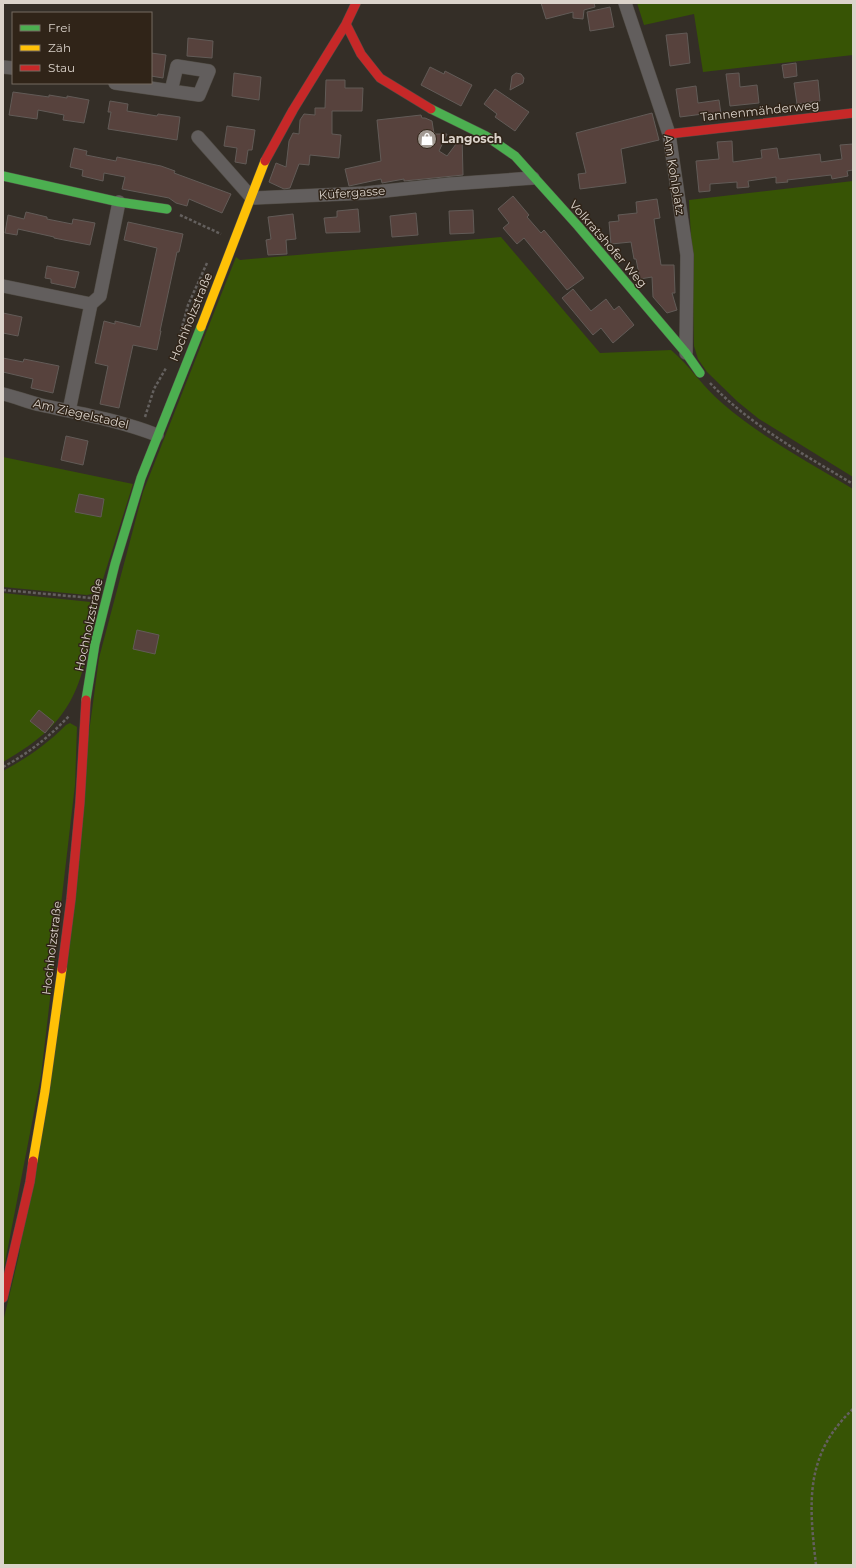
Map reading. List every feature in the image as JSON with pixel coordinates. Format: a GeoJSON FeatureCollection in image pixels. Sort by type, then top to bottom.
{"type":"FeatureCollection","features":[{"type":"Feature","properties":{"kind":"street","name":"Hochholzstraße"},"geometry":{"type":"LineString","coordinates":[[3,1298],[30,1182],[47,1077],[76,848],[81,795],[86,701],[95,644],[128,518],[157,435],[252,198],[266,159],[293,110],[346,24],[356,3]]}},
{"type":"Feature","properties":{"kind":"street","name":"Am Kohlplatz"},"geometry":{"type":"LineString","coordinates":[[625,3],[669,134],[687,255],[686,353]]}},
{"type":"Feature","properties":{"kind":"street","name":"Volkratshofer Weg"},"geometry":{"type":"LineString","coordinates":[[346,24],[361,54],[380,78],[430,108],[486,136],[515,156],[533,178],[578,226],[686,353],[700,373]]}},
{"type":"Feature","properties":{"kind":"street"},"geometry":{"type":"LineString","coordinates":[[122,84],[171,91]]}},
{"type":"Feature","properties":{"kind":"street","name":"Tannenmähderweg"},"geometry":{"type":"LineString","coordinates":[[669,134],[853,113]]}},
{"type":"Feature","properties":{"kind":"street"},"geometry":{"type":"LineString","coordinates":[[198,137],[252,198]]}},
{"type":"Feature","properties":{"kind":"street"},"geometry":{"type":"LineString","coordinates":[[3,176],[119,202],[167,210]]}},
{"type":"Feature","properties":{"kind":"street","name":"Küfergasse"},"geometry":{"type":"LineString","coordinates":[[252,198],[366,193],[450,184],[533,178]]}},
{"type":"Feature","properties":{"kind":"street"},"geometry":{"type":"LineString","coordinates":[[69,411],[91,304],[100,296],[119,202]]}},
{"type":"Feature","properties":{"kind":"street"},"geometry":{"type":"LineString","coordinates":[[3,286],[91,304]]}},
{"type":"Feature","properties":{"kind":"street","name":"Am Ziegelstadel"},"geometry":{"type":"LineString","coordinates":[[3,394],[40,405],[108,419],[157,435]]}},
{"type":"Feature","properties":{"kind":"path"},"geometry":{"type":"LineString","coordinates":[[167,210],[235,239]]}},
{"type":"Feature","properties":{"kind":"path"},"geometry":{"type":"LineString","coordinates":[[218,240],[221,234]]}},
{"type":"Feature","properties":{"kind":"path"},"geometry":{"type":"LineString","coordinates":[[180,334],[188,305],[209,260]]}},
{"type":"Feature","properties":{"kind":"path"},"geometry":{"type":"LineString","coordinates":[[142,429],[154,389],[170,362]]}},
{"type":"Feature","properties":{"kind":"path"},"geometry":{"type":"LineString","coordinates":[[700,373],[719,392],[762,428],[853,484]]}},
{"type":"Feature","properties":{"kind":"path"},"geometry":{"type":"LineString","coordinates":[[3,590],[106,599]]}},
{"type":"Feature","properties":{"kind":"path"},"geometry":{"type":"LineString","coordinates":[[3,767],[45,739],[72,712],[86,701]]}},
{"type":"Feature","properties":{"kind":"path"},"geometry":{"type":"LineString","coordinates":[[816,1565],[811,1528],[811,1509],[814,1476],[818,1459],[843,1419],[853,1410]]}},
{"type":"Feature","properties":{"kind":"green space"},"geometry":{"type":"Polygon","coordinates":[[[637,3],[853,3],[853,55],[703,72],[694,14],[644,25],[637,3]]]}},
{"type":"Feature","properties":{"kind":"green space"},"geometry":{"type":"Polygon","coordinates":[[[853,181],[853,477],[759,419],[738,402],[707,372],[698,359],[694,346],[689,200],[853,181]]]}},
{"type":"Feature","properties":{"kind":"green space"},"geometry":{"type":"Polygon","coordinates":[[[501,237],[600,353],[671,350],[715,397],[737,415],[786,449],[853,489],[853,1565],[3,1565],[3,1322],[19,1255],[99,658],[143,492],[236,257],[240,260],[501,237]]]}},
{"type":"Feature","properties":{"kind":"green space"},"geometry":{"type":"Polygon","coordinates":[[[3,457],[133,484],[99,592],[87,595],[3,587],[3,457]]]}},
{"type":"Feature","properties":{"kind":"green space"},"geometry":{"type":"Polygon","coordinates":[[[3,593],[91,602],[97,605],[80,678],[72,697],[62,714],[48,730],[28,746],[3,762],[3,593]]]}},
{"type":"Feature","properties":{"kind":"green space"},"geometry":{"type":"Polygon","coordinates":[[[70,723],[77,727],[75,785],[41,1076],[3,1273],[3,771],[36,750],[70,723]]]}},
{"type":"Feature","properties":{"kind":"building"},"geometry":{"type":"Polygon","coordinates":[[[541,3],[594,3],[595,7],[584,10],[583,19],[573,18],[573,12],[546,19],[541,3]]]}},
{"type":"Feature","properties":{"kind":"building"},"geometry":{"type":"Polygon","coordinates":[[[610,7],[614,27],[590,31],[587,12],[610,7]]]}},
{"type":"Feature","properties":{"kind":"building"},"geometry":{"type":"Polygon","coordinates":[[[687,33],[690,63],[670,66],[666,35],[687,33]]]}},
{"type":"Feature","properties":{"kind":"building"},"geometry":{"type":"Polygon","coordinates":[[[188,38],[213,41],[212,58],[187,56],[188,38]]]}},
{"type":"Feature","properties":{"kind":"building"},"geometry":{"type":"Polygon","coordinates":[[[152,53],[166,55],[163,78],[152,76],[152,53]]]}},
{"type":"Feature","properties":{"kind":"building"},"geometry":{"type":"Polygon","coordinates":[[[796,63],[797,76],[784,78],[782,65],[796,63]]]}},
{"type":"Feature","properties":{"kind":"building"},"geometry":{"type":"Polygon","coordinates":[[[430,67],[444,74],[445,71],[472,85],[461,106],[421,85],[430,67]]]}},
{"type":"Feature","properties":{"kind":"building"},"geometry":{"type":"Polygon","coordinates":[[[234,73],[261,77],[259,100],[232,96],[234,73]]]}},
{"type":"Feature","properties":{"kind":"building"},"geometry":{"type":"Polygon","coordinates":[[[516,73],[521,74],[524,78],[523,83],[510,90],[512,76],[516,73]]]}},
{"type":"Feature","properties":{"kind":"building"},"geometry":{"type":"Polygon","coordinates":[[[739,73],[740,87],[757,85],[759,103],[730,106],[726,74],[739,73]]]}},
{"type":"Feature","properties":{"kind":"building"},"geometry":{"type":"Polygon","coordinates":[[[326,80],[345,80],[345,88],[363,88],[362,111],[332,111],[332,134],[341,135],[339,158],[310,155],[309,165],[299,164],[290,188],[284,189],[269,182],[276,163],[286,167],[289,141],[293,133],[299,134],[300,120],[304,114],[315,115],[315,108],[325,108],[326,80]]]}},
{"type":"Feature","properties":{"kind":"building"},"geometry":{"type":"Polygon","coordinates":[[[818,80],[820,101],[797,104],[794,83],[818,80]]]}},
{"type":"Feature","properties":{"kind":"building"},"geometry":{"type":"Polygon","coordinates":[[[696,86],[698,103],[719,100],[721,114],[704,116],[703,114],[680,117],[676,89],[696,86]]]}},
{"type":"Feature","properties":{"kind":"building"},"geometry":{"type":"Polygon","coordinates":[[[495,89],[529,112],[515,131],[495,117],[497,114],[484,104],[495,89]]]}},
{"type":"Feature","properties":{"kind":"building"},"geometry":{"type":"Polygon","coordinates":[[[13,92],[49,97],[49,95],[67,98],[67,96],[89,100],[84,123],[63,120],[64,115],[38,110],[37,119],[9,115],[13,92]]]}},
{"type":"Feature","properties":{"kind":"building"},"geometry":{"type":"Polygon","coordinates":[[[110,101],[128,104],[127,111],[157,116],[158,114],[180,117],[177,140],[108,129],[111,112],[108,112],[110,101]]]}},
{"type":"Feature","properties":{"kind":"building"},"geometry":{"type":"Polygon","coordinates":[[[652,113],[659,140],[621,149],[626,183],[580,189],[578,174],[586,173],[576,133],[652,113]]]}},
{"type":"Feature","properties":{"kind":"building"},"geometry":{"type":"Polygon","coordinates":[[[421,115],[422,118],[432,121],[434,134],[447,134],[439,151],[447,156],[462,136],[463,175],[404,181],[404,179],[382,183],[381,179],[349,186],[345,169],[381,161],[377,120],[421,115]]]}},
{"type":"Feature","properties":{"kind":"building"},"geometry":{"type":"Polygon","coordinates":[[[227,126],[255,130],[252,150],[248,150],[246,164],[235,162],[237,148],[224,146],[227,126]]]}},
{"type":"Feature","properties":{"kind":"building"},"geometry":{"type":"Polygon","coordinates":[[[732,141],[733,162],[762,158],[761,150],[777,148],[779,159],[820,154],[821,162],[842,159],[840,145],[853,144],[853,170],[847,171],[848,176],[832,179],[831,175],[787,180],[788,182],[776,183],[776,177],[748,181],[749,187],[737,188],[737,182],[710,184],[710,191],[699,192],[696,161],[719,159],[717,142],[732,141]]]}},
{"type":"Feature","properties":{"kind":"building"},"geometry":{"type":"Polygon","coordinates":[[[74,148],[87,151],[86,155],[116,161],[117,157],[161,166],[175,171],[174,173],[231,194],[222,213],[189,199],[187,206],[176,203],[169,198],[122,189],[125,177],[104,173],[103,181],[82,176],[83,170],[70,167],[74,148]]]}},
{"type":"Feature","properties":{"kind":"building"},"geometry":{"type":"Polygon","coordinates":[[[513,196],[529,215],[527,217],[541,233],[544,230],[584,278],[567,290],[524,238],[517,244],[503,228],[509,223],[498,209],[513,196]]]}},
{"type":"Feature","properties":{"kind":"building"},"geometry":{"type":"Polygon","coordinates":[[[657,199],[660,218],[654,219],[661,265],[674,265],[675,293],[672,293],[677,310],[667,313],[653,297],[652,277],[640,279],[631,242],[611,244],[609,222],[619,221],[618,215],[637,213],[636,202],[657,199]]]}},
{"type":"Feature","properties":{"kind":"building"},"geometry":{"type":"Polygon","coordinates":[[[358,209],[360,232],[326,233],[324,218],[337,217],[337,211],[358,209]]]}},
{"type":"Feature","properties":{"kind":"building"},"geometry":{"type":"Polygon","coordinates":[[[473,210],[474,233],[450,234],[449,211],[473,210]]]}},
{"type":"Feature","properties":{"kind":"building"},"geometry":{"type":"Polygon","coordinates":[[[26,212],[47,217],[47,219],[72,224],[73,219],[95,223],[90,245],[18,229],[17,235],[5,233],[8,215],[24,219],[26,212]]]}},
{"type":"Feature","properties":{"kind":"building"},"geometry":{"type":"Polygon","coordinates":[[[416,213],[418,235],[392,237],[390,216],[416,213]]]}},
{"type":"Feature","properties":{"kind":"building"},"geometry":{"type":"Polygon","coordinates":[[[293,214],[296,239],[286,240],[287,254],[268,255],[266,240],[271,239],[268,217],[293,214]]]}},
{"type":"Feature","properties":{"kind":"building"},"geometry":{"type":"Polygon","coordinates":[[[128,222],[183,234],[179,252],[177,252],[157,350],[133,345],[119,408],[100,404],[108,366],[95,363],[104,321],[115,324],[115,321],[140,327],[157,248],[124,240],[128,222]]]}},
{"type":"Feature","properties":{"kind":"building"},"geometry":{"type":"Polygon","coordinates":[[[47,266],[79,272],[75,288],[51,283],[51,279],[45,278],[47,266]]]}},
{"type":"Feature","properties":{"kind":"building"},"geometry":{"type":"Polygon","coordinates":[[[573,289],[591,311],[606,299],[614,310],[619,306],[634,325],[613,343],[601,328],[593,335],[562,298],[573,289]]]}},
{"type":"Feature","properties":{"kind":"building"},"geometry":{"type":"Polygon","coordinates":[[[3,313],[22,317],[18,336],[3,333],[3,313]]]}},
{"type":"Feature","properties":{"kind":"building"},"geometry":{"type":"Polygon","coordinates":[[[3,358],[23,362],[24,359],[59,366],[53,393],[31,388],[33,379],[3,372],[3,358]]]}},
{"type":"Feature","properties":{"kind":"building"},"geometry":{"type":"Polygon","coordinates":[[[66,436],[88,441],[83,465],[61,460],[66,436]]]}},
{"type":"Feature","properties":{"kind":"building"},"geometry":{"type":"Polygon","coordinates":[[[79,494],[104,499],[101,517],[75,512],[79,494]]]}},
{"type":"Feature","properties":{"kind":"building"},"geometry":{"type":"Polygon","coordinates":[[[137,630],[159,635],[155,654],[133,649],[137,630]]]}},
{"type":"Feature","properties":{"kind":"building"},"geometry":{"type":"Polygon","coordinates":[[[39,710],[54,722],[45,733],[30,721],[39,710]]]}},
{"type":"Feature","properties":{"kind":"traffic: fast"},"geometry":{"type":"LineString","coordinates":[[431,109],[486,136],[515,156],[578,226],[686,353],[700,373]]}},
{"type":"Feature","properties":{"kind":"traffic: fast"},"geometry":{"type":"LineString","coordinates":[[3,176],[119,202],[167,209]]}},
{"type":"Feature","properties":{"kind":"traffic: fast"},"geometry":{"type":"LineString","coordinates":[[86,700],[95,644],[115,564],[141,478],[201,327]]}},
{"type":"Feature","properties":{"kind":"traffic: slow"},"geometry":{"type":"LineString","coordinates":[[201,327],[265,161]]}},
{"type":"Feature","properties":{"kind":"traffic: slow"},"geometry":{"type":"LineString","coordinates":[[33,1161],[45,1091],[62,969]]}},
{"type":"Feature","properties":{"kind":"traffic: jam"},"geometry":{"type":"LineString","coordinates":[[265,161],[293,110],[346,24],[356,3]]}},
{"type":"Feature","properties":{"kind":"traffic: jam"},"geometry":{"type":"LineString","coordinates":[[346,24],[361,54],[380,78],[431,109]]}},
{"type":"Feature","properties":{"kind":"traffic: jam"},"geometry":{"type":"LineString","coordinates":[[669,134],[853,113]]}},
{"type":"Feature","properties":{"kind":"traffic: jam"},"geometry":{"type":"LineString","coordinates":[[62,969],[71,899],[80,802],[86,700]]}},
{"type":"Feature","properties":{"kind":"traffic: jam"},"geometry":{"type":"LineString","coordinates":[[3,1298],[30,1182],[33,1161]]}},
{"type":"Feature","properties":{"kind":"place","name":"Langosch"},"geometry":{"type":"Point","coordinates":[427,139]}}]}
